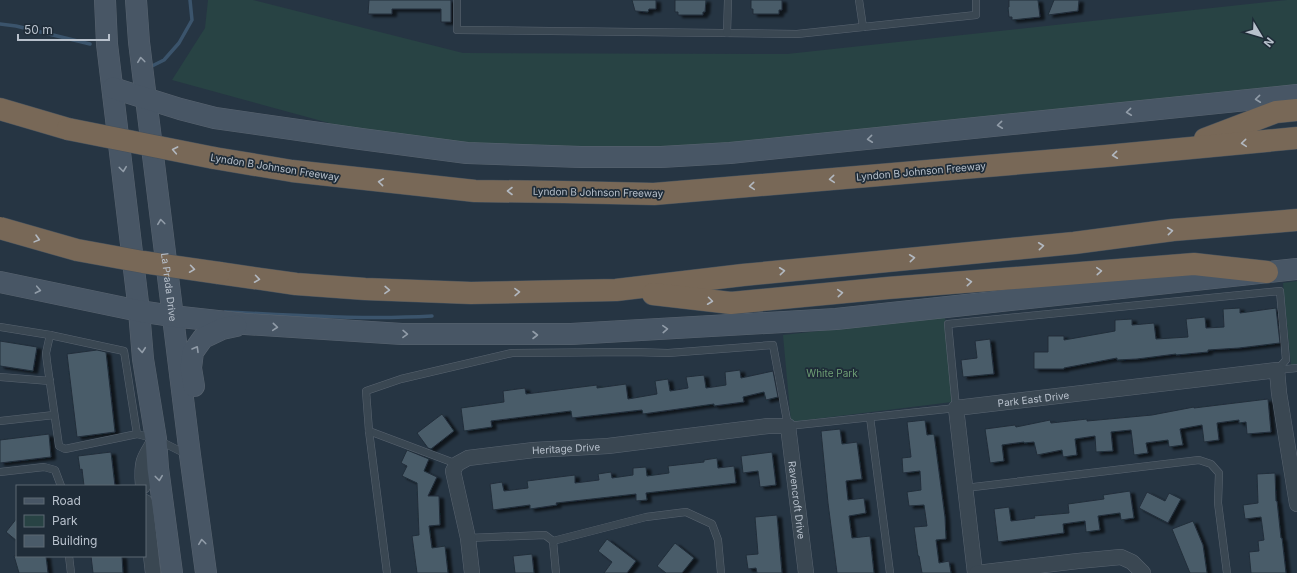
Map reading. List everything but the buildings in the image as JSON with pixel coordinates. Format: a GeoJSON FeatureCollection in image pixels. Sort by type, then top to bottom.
{"type":"FeatureCollection","features":[{"type":"Feature","properties":{"kind":"highway"},"geometry":{"type":"LineString","coordinates":[[0,101],[33,118]]}},
{"type":"Feature","properties":{"kind":"highway","name":"Lyndon B Johnson Freeway"},"geometry":{"type":"LineString","coordinates":[[0,108],[68,129],[214,158],[292,171],[475,191],[654,194],[1297,138]]}},
{"type":"Feature","properties":{"kind":"highway"},"geometry":{"type":"LineString","coordinates":[[1180,149],[1276,112],[1297,110]]}},
{"type":"Feature","properties":{"kind":"highway"},"geometry":{"type":"LineString","coordinates":[[5,231],[77,250],[143,262],[296,284],[365,289],[472,293],[616,290],[744,275],[1074,243],[1173,230],[1297,220]]}},
{"type":"Feature","properties":{"kind":"highway"},"geometry":{"type":"LineString","coordinates":[[616,290],[731,303],[888,288],[1194,264],[1267,272]]}},
{"type":"Feature","properties":{"kind":"main road"},"geometry":{"type":"LineString","coordinates":[[105,0],[107,44],[114,88],[139,311],[143,359],[146,437],[158,468],[172,573]]}},
{"type":"Feature","properties":{"kind":"main road","name":"La Prada Drive"},"geometry":{"type":"LineString","coordinates":[[136,0],[139,42],[172,316],[206,573]]}},
{"type":"Feature","properties":{"kind":"main road"},"geometry":{"type":"LineString","coordinates":[[114,88],[146,99],[215,118],[467,153],[582,157],[661,157],[730,153],[1297,95]]}},
{"type":"Feature","properties":{"kind":"main road"},"geometry":{"type":"LineString","coordinates":[[0,282],[139,311],[245,324],[402,334],[571,334],[836,319],[1297,269]]}},
{"type":"Feature","properties":{"kind":"main road"},"geometry":{"type":"LineString","coordinates":[[198,512],[203,482],[198,409],[191,368],[193,352],[203,338],[222,329],[245,324]]}},
{"type":"Feature","properties":{"kind":"street"},"geometry":{"type":"LineString","coordinates":[[1277,370],[1279,393],[1297,504]]}},
{"type":"Feature","properties":{"kind":"street","name":"Park East Drive"},"geometry":{"type":"LineString","coordinates":[[956,408],[1277,370]]}},
{"type":"Feature","properties":{"kind":"street"},"geometry":{"type":"LineString","coordinates":[[956,408],[976,573],[1049,569],[1121,557],[1132,562],[1143,573]]}},
{"type":"Feature","properties":{"kind":"street","name":"Heritage Drive"},"geometry":{"type":"LineString","coordinates":[[457,464],[468,458],[534,450],[608,446],[768,426],[788,426]]}},
{"type":"Feature","properties":{"kind":"street","name":"Ravencroft Drive"},"geometry":{"type":"LineString","coordinates":[[788,426],[806,573]]}},
{"type":"Feature","properties":{"kind":"street"},"geometry":{"type":"LineString","coordinates":[[143,485],[142,466],[146,455],[146,437]]}},
{"type":"Feature","properties":{"kind":"street"},"geometry":{"type":"LineString","coordinates":[[457,464],[454,471],[468,538],[472,573]]}},
{"type":"Feature","properties":{"kind":"street"},"geometry":{"type":"LineString","coordinates":[[146,511],[153,573]]}},
{"type":"Feature","properties":{"kind":"lane"},"geometry":{"type":"LineString","coordinates":[[457,0],[457,30],[727,34],[797,34],[976,15],[976,0]]}},
{"type":"Feature","properties":{"kind":"lane"},"geometry":{"type":"LineString","coordinates":[[727,34],[728,0]]}},
{"type":"Feature","properties":{"kind":"lane"},"geometry":{"type":"LineString","coordinates":[[859,0],[863,27]]}},
{"type":"Feature","properties":{"kind":"lane"},"geometry":{"type":"LineString","coordinates":[[387,573],[369,431],[366,392],[401,379],[470,362],[512,354],[626,352],[668,353],[773,344],[788,426],[956,408],[948,324],[1280,292],[1286,360],[1277,370]]}},
{"type":"Feature","properties":{"kind":"lane"},"geometry":{"type":"LineString","coordinates":[[0,327],[50,335],[124,351],[146,437]]}},
{"type":"Feature","properties":{"kind":"lane"},"geometry":{"type":"LineString","coordinates":[[50,335],[46,353],[59,446],[65,449],[146,437],[190,455]]}},
{"type":"Feature","properties":{"kind":"lane"},"geometry":{"type":"LineString","coordinates":[[1277,370],[1297,368]]}},
{"type":"Feature","properties":{"kind":"lane"},"geometry":{"type":"LineString","coordinates":[[0,376],[50,381]]}},
{"type":"Feature","properties":{"kind":"lane"},"geometry":{"type":"LineString","coordinates":[[0,421],[54,415]]}},
{"type":"Feature","properties":{"kind":"lane"},"geometry":{"type":"LineString","coordinates":[[870,417],[890,573]]}},
{"type":"Feature","properties":{"kind":"lane"},"geometry":{"type":"LineString","coordinates":[[369,431],[457,464]]}},
{"type":"Feature","properties":{"kind":"lane"},"geometry":{"type":"LineString","coordinates":[[965,488],[1199,460],[1211,464],[1219,473],[1218,503],[1227,573]]}},
{"type":"Feature","properties":{"kind":"lane"},"geometry":{"type":"LineString","coordinates":[[0,472],[44,467],[55,470],[61,485]]}},
{"type":"Feature","properties":{"kind":"lane"},"geometry":{"type":"LineString","coordinates":[[553,541],[646,517],[686,512],[712,524],[718,540],[721,573]]}},
{"type":"Feature","properties":{"kind":"lane"},"geometry":{"type":"LineString","coordinates":[[468,538],[545,535],[553,541],[556,573]]}},
{"type":"Feature","properties":{"kind":"lane"},"geometry":{"type":"LineString","coordinates":[[69,557],[71,573]]}},
{"type":"Feature","properties":{"kind":"green space"},"geometry":{"type":"Polygon","coordinates":[[[208,0],[253,0],[463,53],[787,54],[1297,0],[1297,97],[885,143],[468,161],[172,80],[205,28],[208,0]]]}},
{"type":"Feature","properties":{"kind":"green space"},"geometry":{"type":"Polygon","coordinates":[[[1297,281],[1297,364],[1291,365],[1283,283],[1297,281]]]}},
{"type":"Feature","properties":{"kind":"green space","name":"White Park"},"geometry":{"type":"Polygon","coordinates":[[[945,317],[952,402],[791,422],[783,335],[945,317]]]}},
{"type":"Feature","properties":{"kind":"waterway"},"geometry":{"type":"LineString","coordinates":[[150,67],[164,60],[179,43],[192,20],[190,0]]}},
{"type":"Feature","properties":{"kind":"waterway"},"geometry":{"type":"LineString","coordinates":[[0,24],[16,26],[90,44]]}},
{"type":"Feature","properties":{"kind":"waterway"},"geometry":{"type":"LineString","coordinates":[[225,312],[354,317],[432,316]]}}]}
